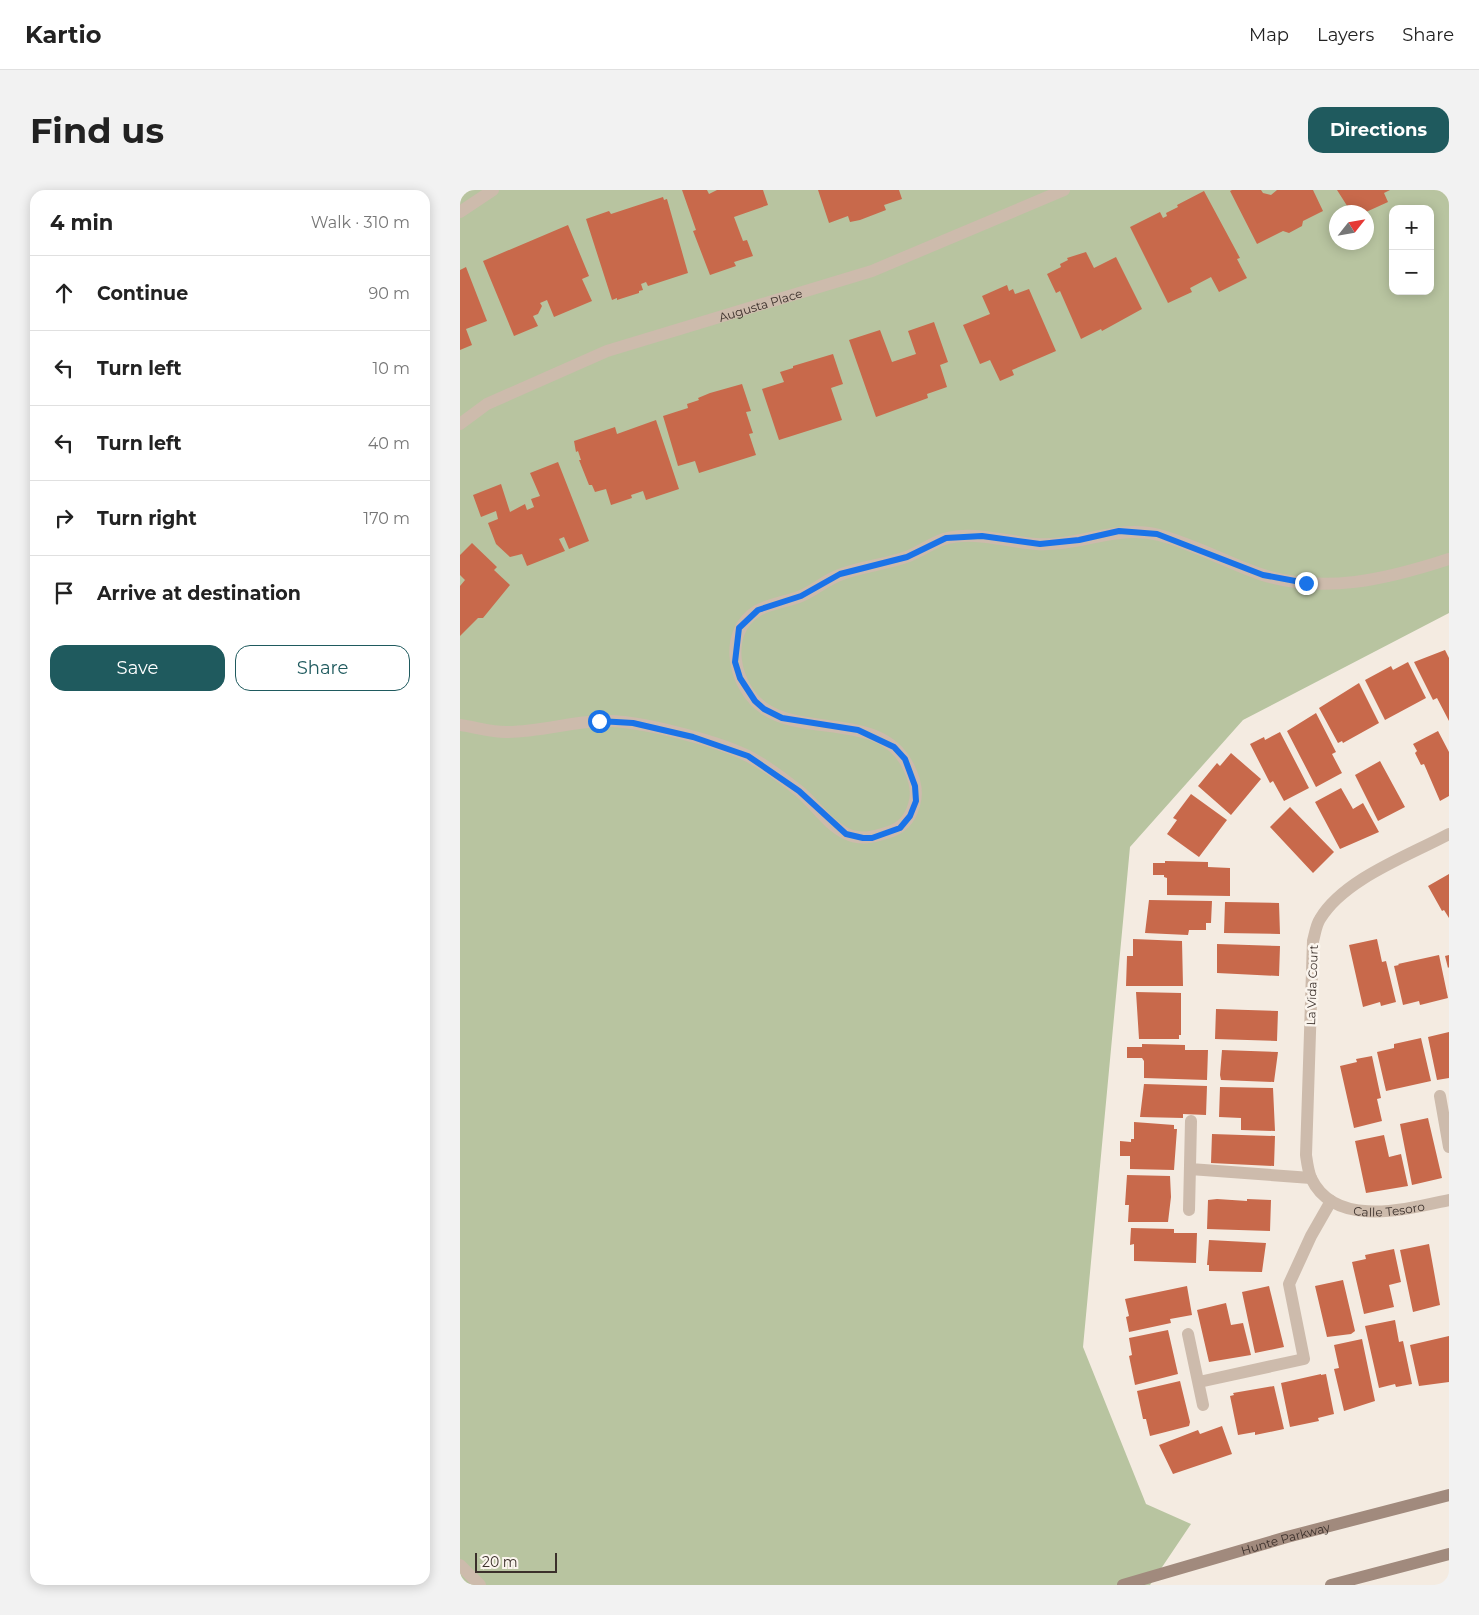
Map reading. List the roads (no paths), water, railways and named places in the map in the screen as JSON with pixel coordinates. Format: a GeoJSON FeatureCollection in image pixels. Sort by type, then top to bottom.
{"type":"FeatureCollection","features":[{"type":"Feature","properties":{"kind":"main road","name":"Hunte Parkway"},"geometry":{"type":"LineString","coordinates":[[1123,1585],[1287,1537],[1449,1495]]}},
{"type":"Feature","properties":{"kind":"main road"},"geometry":{"type":"LineString","coordinates":[[1331,1585],[1449,1554]]}},
{"type":"Feature","properties":{"kind":"street"},"geometry":{"type":"LineString","coordinates":[[460,212],[493,190]]}},
{"type":"Feature","properties":{"kind":"street","name":"Augusta Place"},"geometry":{"type":"LineString","coordinates":[[460,424],[487,404],[607,351],[872,271],[1064,190]]}},
{"type":"Feature","properties":{"kind":"street"},"geometry":{"type":"LineString","coordinates":[[460,725],[502,732],[546,729],[599,721],[633,723],[693,737],[748,756],[799,791],[846,834],[872,838],[900,828],[910,816],[916,801],[915,786],[905,759],[894,747],[858,730],[782,718],[764,709],[755,701],[740,678],[735,662],[739,628],[758,610],[801,596],[840,574],[907,557],[946,538],[982,536],[1040,544],[1079,540],[1119,531],[1157,534],[1263,575],[1306,583],[1350,584],[1400,575],[1449,559]]}},
{"type":"Feature","properties":{"kind":"street","name":"La Vida Court"},"geometry":{"type":"LineString","coordinates":[[1311,1178],[1306,1145],[1313,942],[1318,921],[1341,894],[1365,878],[1449,834]]}},
{"type":"Feature","properties":{"kind":"street"},"geometry":{"type":"LineString","coordinates":[[1440,1096],[1449,1147]]}},
{"type":"Feature","properties":{"kind":"street"},"geometry":{"type":"LineString","coordinates":[[1190,1210],[1191,1122]]}},
{"type":"Feature","properties":{"kind":"street"},"geometry":{"type":"LineString","coordinates":[[1190,1169],[1311,1178],[1330,1201],[1311,1236],[1289,1284],[1304,1359],[1199,1382]]}},
{"type":"Feature","properties":{"kind":"street","name":"Calle Tesoro"},"geometry":{"type":"LineString","coordinates":[[1330,1201],[1356,1211],[1376,1211],[1411,1208],[1449,1200]]}},
{"type":"Feature","properties":{"kind":"street"},"geometry":{"type":"LineString","coordinates":[[1188,1334],[1203,1405]]}},
{"type":"Feature","properties":{"kind":"street"},"geometry":{"type":"LineString","coordinates":[[460,1566],[480,1585]]}}]}
